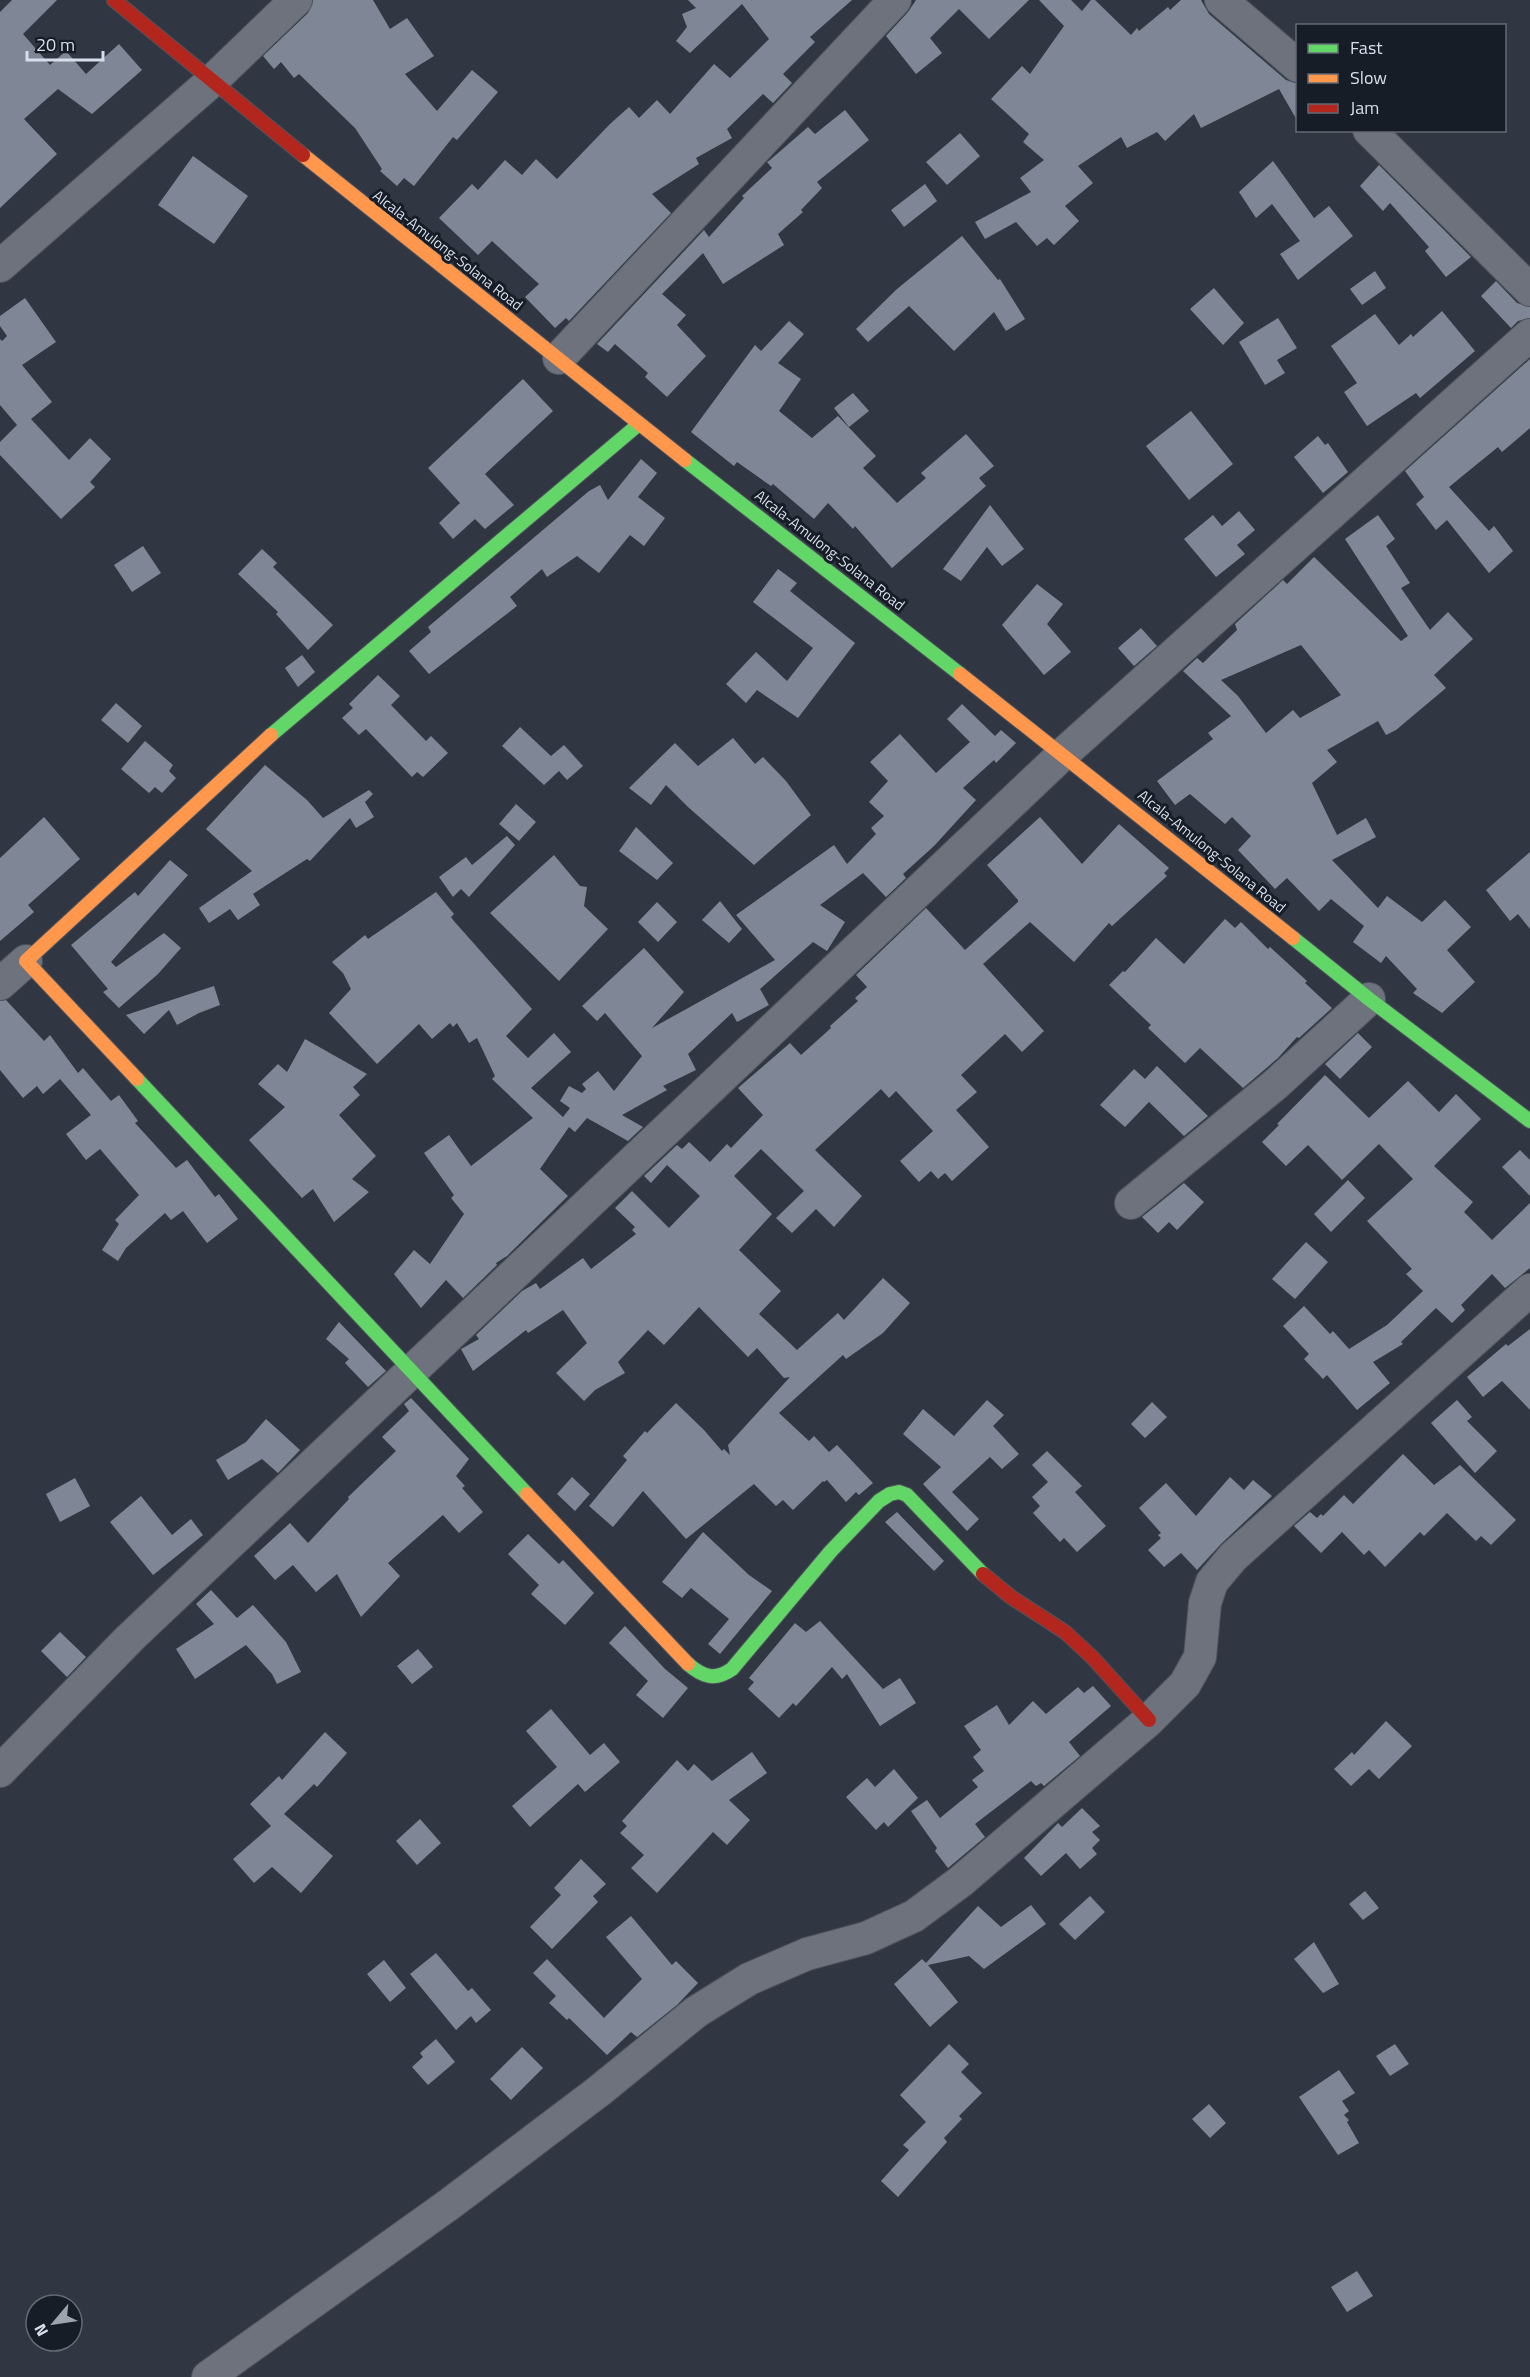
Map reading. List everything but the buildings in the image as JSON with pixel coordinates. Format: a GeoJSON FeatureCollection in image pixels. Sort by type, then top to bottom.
{"type":"FeatureCollection","features":[{"type":"Feature","properties":{"kind":"street","name":"Alcala-Amulong-Solana Road"},"geometry":{"type":"LineString","coordinates":[[114,0],[365,206],[559,358],[639,424],[1063,754],[1369,999],[1530,1121]]}},
{"type":"Feature","properties":{"kind":"street"},"geometry":{"type":"LineString","coordinates":[[0,266],[213,80],[296,0]]}},
{"type":"Feature","properties":{"kind":"street"},"geometry":{"type":"LineString","coordinates":[[559,358],[895,0]]}},
{"type":"Feature","properties":{"kind":"street"},"geometry":{"type":"LineString","coordinates":[[1221,0],[1296,64]]}},
{"type":"Feature","properties":{"kind":"street"},"geometry":{"type":"LineString","coordinates":[[1371,132],[1530,290]]}},
{"type":"Feature","properties":{"kind":"street"},"geometry":{"type":"LineString","coordinates":[[0,1771],[130,1638],[1063,754],[1530,335]]}},
{"type":"Feature","properties":{"kind":"street"},"geometry":{"type":"LineString","coordinates":[[0,984],[268,737],[639,424]]}},
{"type":"Feature","properties":{"kind":"street"},"geometry":{"type":"LineString","coordinates":[[26,961],[678,1655],[708,1678],[718,1679],[732,1669],[831,1551],[879,1501],[890,1494],[899,1492],[907,1495],[979,1571],[1011,1597],[1065,1632],[1093,1658],[1149,1720]]}},
{"type":"Feature","properties":{"kind":"street"},"geometry":{"type":"LineString","coordinates":[[1131,1203],[1276,1084],[1369,999]]}},
{"type":"Feature","properties":{"kind":"street"},"geometry":{"type":"LineString","coordinates":[[208,2377],[451,2203],[599,2091],[696,2012],[749,1979],[807,1954],[866,1938],[914,1916],[960,1882],[1149,1720],[1185,1684],[1200,1657],[1205,1603],[1212,1582],[1233,1557],[1530,1290]]}},
{"type":"Feature","properties":{"kind":"traffic: fast"},"geometry":{"type":"LineString","coordinates":[[271,735],[639,424]]}},
{"type":"Feature","properties":{"kind":"traffic: fast"},"geometry":{"type":"LineString","coordinates":[[685,460],[960,674]]}},
{"type":"Feature","properties":{"kind":"traffic: fast"},"geometry":{"type":"LineString","coordinates":[[1293,938],[1369,999],[1530,1121]]}},
{"type":"Feature","properties":{"kind":"traffic: fast"},"geometry":{"type":"LineString","coordinates":[[137,1079],[527,1494]]}},
{"type":"Feature","properties":{"kind":"traffic: fast"},"geometry":{"type":"LineString","coordinates":[[688,1664],[709,1676],[720,1675],[732,1669],[831,1551],[879,1501],[890,1494],[899,1492],[907,1495],[983,1574]]}},
{"type":"Feature","properties":{"kind":"traffic: slow"},"geometry":{"type":"LineString","coordinates":[[303,155],[685,460]]}},
{"type":"Feature","properties":{"kind":"traffic: slow"},"geometry":{"type":"LineString","coordinates":[[960,674],[1293,938]]}},
{"type":"Feature","properties":{"kind":"traffic: slow"},"geometry":{"type":"LineString","coordinates":[[137,1079],[26,961],[271,735]]}},
{"type":"Feature","properties":{"kind":"traffic: slow"},"geometry":{"type":"LineString","coordinates":[[527,1494],[688,1664]]}},
{"type":"Feature","properties":{"kind":"traffic: jam"},"geometry":{"type":"LineString","coordinates":[[114,0],[303,155]]}},
{"type":"Feature","properties":{"kind":"traffic: jam"},"geometry":{"type":"LineString","coordinates":[[983,1574],[1011,1597],[1065,1632],[1093,1658],[1149,1720]]}}]}
